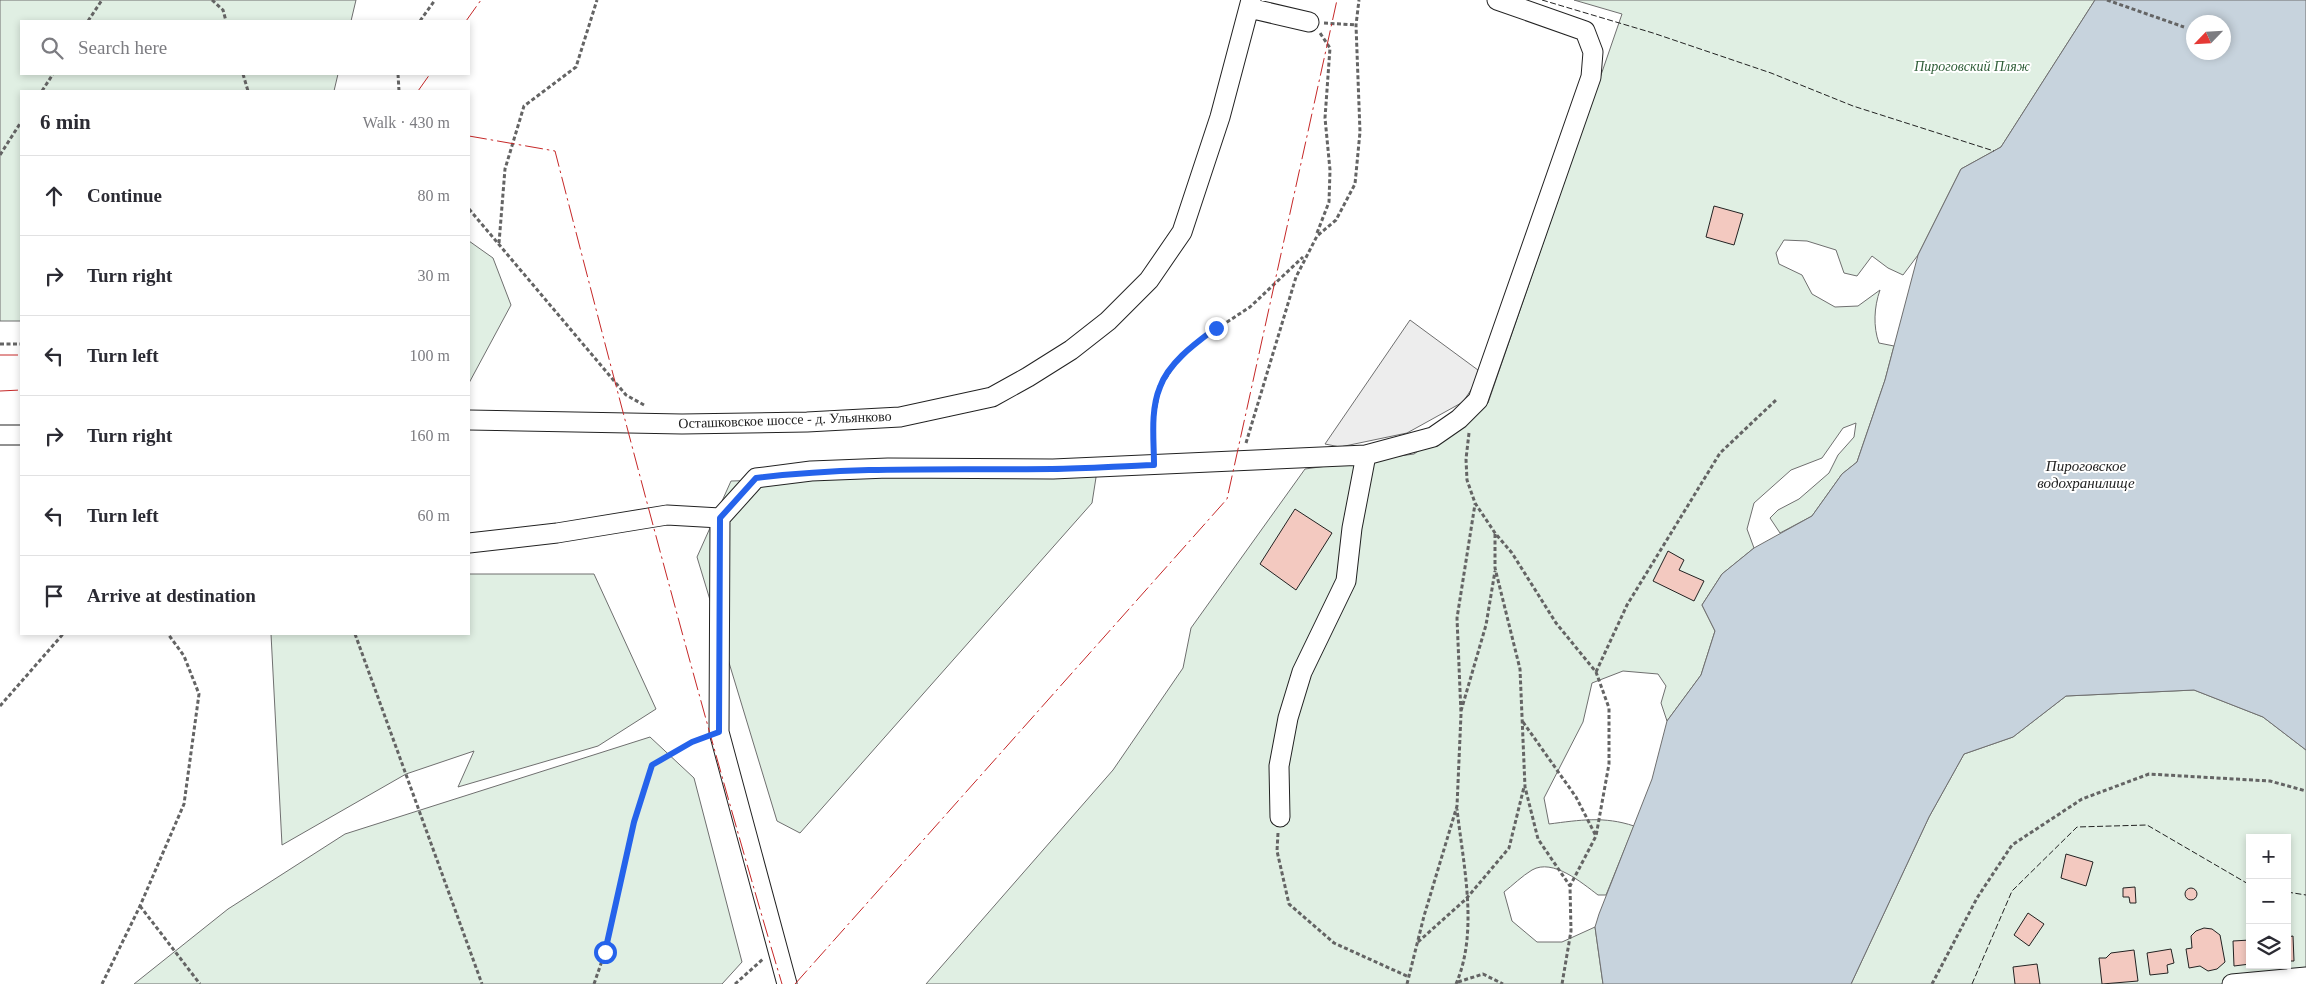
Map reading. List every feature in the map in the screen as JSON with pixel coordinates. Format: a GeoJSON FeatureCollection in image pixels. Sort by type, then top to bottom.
{"type":"FeatureCollection","features":[{"type":"Feature","properties":{"kind":"street"},"geometry":{"type":"LineString","coordinates":[[787,984],[719,732],[720,518],[756,478],[811,471],[888,468],[1053,469],[1366,455],[1433,437],[1458,419],[1478,400],[1591,76],[1593,52],[1586,31],[1497,0]]}},
{"type":"Feature","properties":{"kind":"street"},"geometry":{"type":"LineString","coordinates":[[1250,4],[1308,22]]}},
{"type":"Feature","properties":{"kind":"street","name":"Осташковское шоссе - д. Ульянково"},"geometry":{"type":"LineString","coordinates":[[470,420],[682,424],[816,422],[900,417],[982,399],[999,393],[1071,350],[1108,321],[1149,280],[1182,232],[1220,117],[1250,4]]}},
{"type":"Feature","properties":{"kind":"street"},"geometry":{"type":"LineString","coordinates":[[0,435],[20,435]]}},
{"type":"Feature","properties":{"kind":"street"},"geometry":{"type":"LineString","coordinates":[[1280,817],[1279,766],[1288,718],[1302,672],[1346,581],[1352,528],[1366,455]]}},
{"type":"Feature","properties":{"kind":"street"},"geometry":{"type":"LineString","coordinates":[[470,543],[667,515],[720,518]]}},
{"type":"Feature","properties":{"kind":"street"},"geometry":{"type":"LineString","coordinates":[[2232,984],[2306,977]]}},
{"type":"Feature","properties":{"kind":"path"},"geometry":{"type":"LineString","coordinates":[[89,20],[102,0]]}},
{"type":"Feature","properties":{"kind":"path"},"geometry":{"type":"LineString","coordinates":[[212,0],[223,10],[226,20]]}},
{"type":"Feature","properties":{"kind":"path"},"geometry":{"type":"LineString","coordinates":[[421,20],[434,0]]}},
{"type":"Feature","properties":{"kind":"path"},"geometry":{"type":"LineString","coordinates":[[500,243],[505,169],[524,106],[576,67],[597,0]]}},
{"type":"Feature","properties":{"kind":"path"},"geometry":{"type":"LineString","coordinates":[[1317,236],[1336,220],[1355,184],[1360,132],[1356,25],[1359,0]]}},
{"type":"Feature","properties":{"kind":"path"},"geometry":{"type":"LineString","coordinates":[[2106,0],[2184,27]]}},
{"type":"Feature","properties":{"kind":"path"},"geometry":{"type":"LineString","coordinates":[[1308,22],[1356,25]]}},
{"type":"Feature","properties":{"kind":"path"},"geometry":{"type":"LineString","coordinates":[[1241,460],[1294,286],[1305,255],[1317,236],[1329,202],[1330,170],[1325,118],[1330,48],[1320,33],[1308,22]]}},
{"type":"Feature","properties":{"kind":"path"},"geometry":{"type":"LineString","coordinates":[[43,90],[52,75]]}},
{"type":"Feature","properties":{"kind":"path"},"geometry":{"type":"LineString","coordinates":[[243,75],[248,90]]}},
{"type":"Feature","properties":{"kind":"path"},"geometry":{"type":"LineString","coordinates":[[398,75],[399,90]]}},
{"type":"Feature","properties":{"kind":"path"},"geometry":{"type":"LineString","coordinates":[[0,155],[20,124]]}},
{"type":"Feature","properties":{"kind":"path"},"geometry":{"type":"LineString","coordinates":[[470,210],[500,243],[626,395],[647,406]]}},
{"type":"Feature","properties":{"kind":"path"},"geometry":{"type":"LineString","coordinates":[[1154,465],[1154,416],[1160,386],[1174,364],[1195,343],[1250,307],[1305,255]]}},
{"type":"Feature","properties":{"kind":"path"},"geometry":{"type":"LineString","coordinates":[[0,344],[20,344]]}},
{"type":"Feature","properties":{"kind":"path"},"geometry":{"type":"LineString","coordinates":[[1478,400],[1469,433],[1466,459],[1467,480],[1475,503],[1495,533],[1512,553],[1556,623],[1596,672],[1609,708],[1609,764],[1596,836],[1570,886],[1571,931],[1562,984]]}},
{"type":"Feature","properties":{"kind":"path"},"geometry":{"type":"LineString","coordinates":[[1596,672],[1627,605],[1720,453],[1776,400]]}},
{"type":"Feature","properties":{"kind":"path"},"geometry":{"type":"LineString","coordinates":[[1457,983],[1468,937],[1457,806],[1461,714],[1457,618],[1475,503]]}},
{"type":"Feature","properties":{"kind":"path"},"geometry":{"type":"LineString","coordinates":[[1461,714],[1486,625],[1495,568],[1495,533]]}},
{"type":"Feature","properties":{"kind":"path"},"geometry":{"type":"LineString","coordinates":[[1495,568],[1520,669],[1525,787],[1538,839],[1570,886]]}},
{"type":"Feature","properties":{"kind":"path"},"geometry":{"type":"LineString","coordinates":[[0,706],[63,635]]}},
{"type":"Feature","properties":{"kind":"path"},"geometry":{"type":"LineString","coordinates":[[102,984],[140,906],[184,804],[199,694],[184,656],[169,635]]}},
{"type":"Feature","properties":{"kind":"path"},"geometry":{"type":"LineString","coordinates":[[354,635],[482,984]]}},
{"type":"Feature","properties":{"kind":"path"},"geometry":{"type":"LineString","coordinates":[[1523,721],[1576,797],[1596,836]]}},
{"type":"Feature","properties":{"kind":"path"},"geometry":{"type":"LineString","coordinates":[[594,984],[605,952],[634,822],[652,765],[692,742],[719,732]]}},
{"type":"Feature","properties":{"kind":"path"},"geometry":{"type":"LineString","coordinates":[[1932,984],[1976,898],[2012,846],[2082,799],[2149,774],[2270,781],[2306,791]]}},
{"type":"Feature","properties":{"kind":"path"},"geometry":{"type":"LineString","coordinates":[[1417,944],[1466,899],[1509,848],[1525,787]]}},
{"type":"Feature","properties":{"kind":"path"},"geometry":{"type":"LineString","coordinates":[[1407,984],[1457,806]]}},
{"type":"Feature","properties":{"kind":"path"},"geometry":{"type":"LineString","coordinates":[[1280,817],[1277,851],[1289,904],[1334,943],[1408,977]]}},
{"type":"Feature","properties":{"kind":"path"},"geometry":{"type":"LineString","coordinates":[[140,906],[200,984]]}},
{"type":"Feature","properties":{"kind":"path"},"geometry":{"type":"LineString","coordinates":[[735,984],[777,948]]}},
{"type":"Feature","properties":{"kind":"path"},"geometry":{"type":"LineString","coordinates":[[1457,983],[1483,974],[1503,984]]}},
{"type":"Feature","properties":{"kind":"green space"},"geometry":{"type":"Polygon","coordinates":[[[0,0],[356,0],[351,20],[20,20],[20,75],[338,75],[334,90],[20,90],[20,321],[0,321],[0,0]]]}},
{"type":"Feature","properties":{"kind":"green space","name":"Пироговский Пляж"},"geometry":{"type":"Polygon","coordinates":[[[1574,0],[2095,0],[2001,147],[1961,169],[1918,255],[1903,275],[1888,268],[1872,256],[1857,276],[1844,273],[1836,250],[1807,241],[1784,240],[1776,253],[1779,264],[1802,275],[1812,294],[1835,307],[1858,306],[1880,290],[1876,303],[1875,317],[1877,337],[1879,343],[1894,346],[1885,380],[1857,462],[1842,474],[1812,516],[1780,533],[1770,518],[1778,510],[1799,499],[1829,473],[1838,455],[1854,437],[1856,423],[1843,428],[1822,458],[1791,470],[1754,503],[1747,529],[1754,548],[1722,574],[1702,605],[1715,631],[1701,675],[1667,721],[1661,703],[1666,686],[1658,674],[1623,671],[1592,683],[1583,722],[1544,798],[1549,824],[1582,820],[1602,820],[1634,826],[1606,895],[1598,895],[1567,874],[1549,867],[1540,867],[1532,870],[1504,892],[1512,921],[1537,942],[1562,942],[1595,927],[1603,984],[926,984],[1113,770],[1183,668],[1191,628],[1305,469],[1414,454],[1488,403],[1622,14],[1574,0]]]}},
{"type":"Feature","properties":{"kind":"green space"},"geometry":{"type":"Polygon","coordinates":[[[470,242],[493,258],[511,305],[470,381],[470,242]]]}},
{"type":"Feature","properties":{"kind":"green space"},"geometry":{"type":"Polygon","coordinates":[[[1097,471],[1092,503],[800,833],[777,821],[697,557],[731,481],[1097,471]]]}},
{"type":"Feature","properties":{"kind":"green space"},"geometry":{"type":"Polygon","coordinates":[[[470,574],[594,574],[656,709],[598,746],[458,787],[474,751],[406,774],[282,845],[271,635],[470,635],[470,574]]]}},
{"type":"Feature","properties":{"kind":"green space"},"geometry":{"type":"Polygon","coordinates":[[[2194,690],[2263,717],[2306,750],[2306,984],[1851,984],[1929,817],[1964,754],[2013,737],[2066,696],[2194,690]]]}},
{"type":"Feature","properties":{"kind":"green space"},"geometry":{"type":"Polygon","coordinates":[[[650,737],[694,778],[742,962],[722,984],[134,984],[228,909],[345,834],[650,737]]]}},
{"type":"Feature","properties":{"kind":"shaded area"},"geometry":{"type":"Polygon","coordinates":[[[1410,320],[1482,373],[1463,402],[1407,433],[1340,447],[1325,444],[1410,320]]]}},
{"type":"Feature","properties":{"kind":"water","name":"Пироговское водохранилище"},"geometry":{"type":"Polygon","coordinates":[[[2095,0],[2306,0],[2306,750],[2263,717],[2194,690],[2066,696],[2013,737],[1964,754],[1929,817],[1851,984],[1603,984],[1595,927],[1652,779],[1667,721],[1701,675],[1715,631],[1702,605],[1722,574],[1754,548],[1812,516],[1842,474],[1857,462],[1885,380],[1918,255],[1961,169],[2001,147],[2095,0]]]}},
{"type":"Feature","properties":{"kind":"building"},"geometry":{"type":"Polygon","coordinates":[[[1714,206],[1743,214],[1734,245],[1706,237],[1714,206]]]}},
{"type":"Feature","properties":{"kind":"building"},"geometry":{"type":"Polygon","coordinates":[[[1295,509],[1332,533],[1296,590],[1260,564],[1295,509]]]}},
{"type":"Feature","properties":{"kind":"building"},"geometry":{"type":"Polygon","coordinates":[[[1668,551],[1684,560],[1679,570],[1704,581],[1694,601],[1653,581],[1668,551]]]}},
{"type":"Feature","properties":{"kind":"building"},"geometry":{"type":"Polygon","coordinates":[[[2066,854],[2093,862],[2086,886],[2061,878],[2066,854]]]}},
{"type":"Feature","properties":{"kind":"building"},"geometry":{"type":"Polygon","coordinates":[[[2135,887],[2136,903],[2130,903],[2129,897],[2123,897],[2123,888],[2135,887]]]}},
{"type":"Feature","properties":{"kind":"building"},"geometry":{"type":"Polygon","coordinates":[[[2189,888],[2193,888],[2197,894],[2193,900],[2189,900],[2185,896],[2185,892],[2189,888]]]}},
{"type":"Feature","properties":{"kind":"building"},"geometry":{"type":"Polygon","coordinates":[[[2028,913],[2044,924],[2029,946],[2014,935],[2028,913]]]}},
{"type":"Feature","properties":{"kind":"building"},"geometry":{"type":"Polygon","coordinates":[[[2204,928],[2212,929],[2220,935],[2225,962],[2217,969],[2208,971],[2200,966],[2189,968],[2186,949],[2192,948],[2191,936],[2196,931],[2204,928]]]}},
{"type":"Feature","properties":{"kind":"building"},"geometry":{"type":"Polygon","coordinates":[[[2291,936],[2293,936],[2294,961],[2291,961],[2291,936]]]}},
{"type":"Feature","properties":{"kind":"building"},"geometry":{"type":"Polygon","coordinates":[[[2246,940],[2246,964],[2234,966],[2233,941],[2246,940]]]}},
{"type":"Feature","properties":{"kind":"building"},"geometry":{"type":"Polygon","coordinates":[[[2171,949],[2174,963],[2167,965],[2168,973],[2150,975],[2147,953],[2171,949]]]}},
{"type":"Feature","properties":{"kind":"building"},"geometry":{"type":"Polygon","coordinates":[[[2134,950],[2138,981],[2102,984],[2099,958],[2106,958],[2111,953],[2134,950]]]}},
{"type":"Feature","properties":{"kind":"building"},"geometry":{"type":"Polygon","coordinates":[[[2037,964],[2040,984],[2015,984],[2013,967],[2037,964]]]}},
{"type":"Feature","properties":{"kind":"fence"},"geometry":{"type":"LineString","coordinates":[[1542,0],[1653,33],[1771,73],[1853,106],[1994,151]]}},
{"type":"Feature","properties":{"kind":"fence"},"geometry":{"type":"LineString","coordinates":[[1972,984],[2012,891],[2077,827],[2147,825],[2246,883]]}},
{"type":"Feature","properties":{"kind":"fence"},"geometry":{"type":"LineString","coordinates":[[2291,893],[2306,895]]}},
{"type":"Feature","properties":{"kind":"power"},"geometry":{"type":"LineString","coordinates":[[467,20],[481,0]]}},
{"type":"Feature","properties":{"kind":"power"},"geometry":{"type":"LineString","coordinates":[[795,984],[1227,499],[1337,0]]}},
{"type":"Feature","properties":{"kind":"power"},"geometry":{"type":"LineString","coordinates":[[419,90],[429,75]]}},
{"type":"Feature","properties":{"kind":"power"},"geometry":{"type":"LineString","coordinates":[[470,136],[555,151],[665,569],[722,777],[782,984]]}},
{"type":"Feature","properties":{"kind":"power"},"geometry":{"type":"LineString","coordinates":[[0,355],[20,355]]}},
{"type":"Feature","properties":{"kind":"power"},"geometry":{"type":"LineString","coordinates":[[0,391],[20,390]]}},
{"type":"Feature","properties":{"kind":"route"},"geometry":{"type":"LineString","coordinates":[[605,952],[634,822],[652,765],[692,742],[719,732],[720,518],[756,478],[811,471],[888,468],[1053,469],[1154,465],[1154,416],[1160,386],[1174,364],[1195,343],[1216,328]]}}]}
